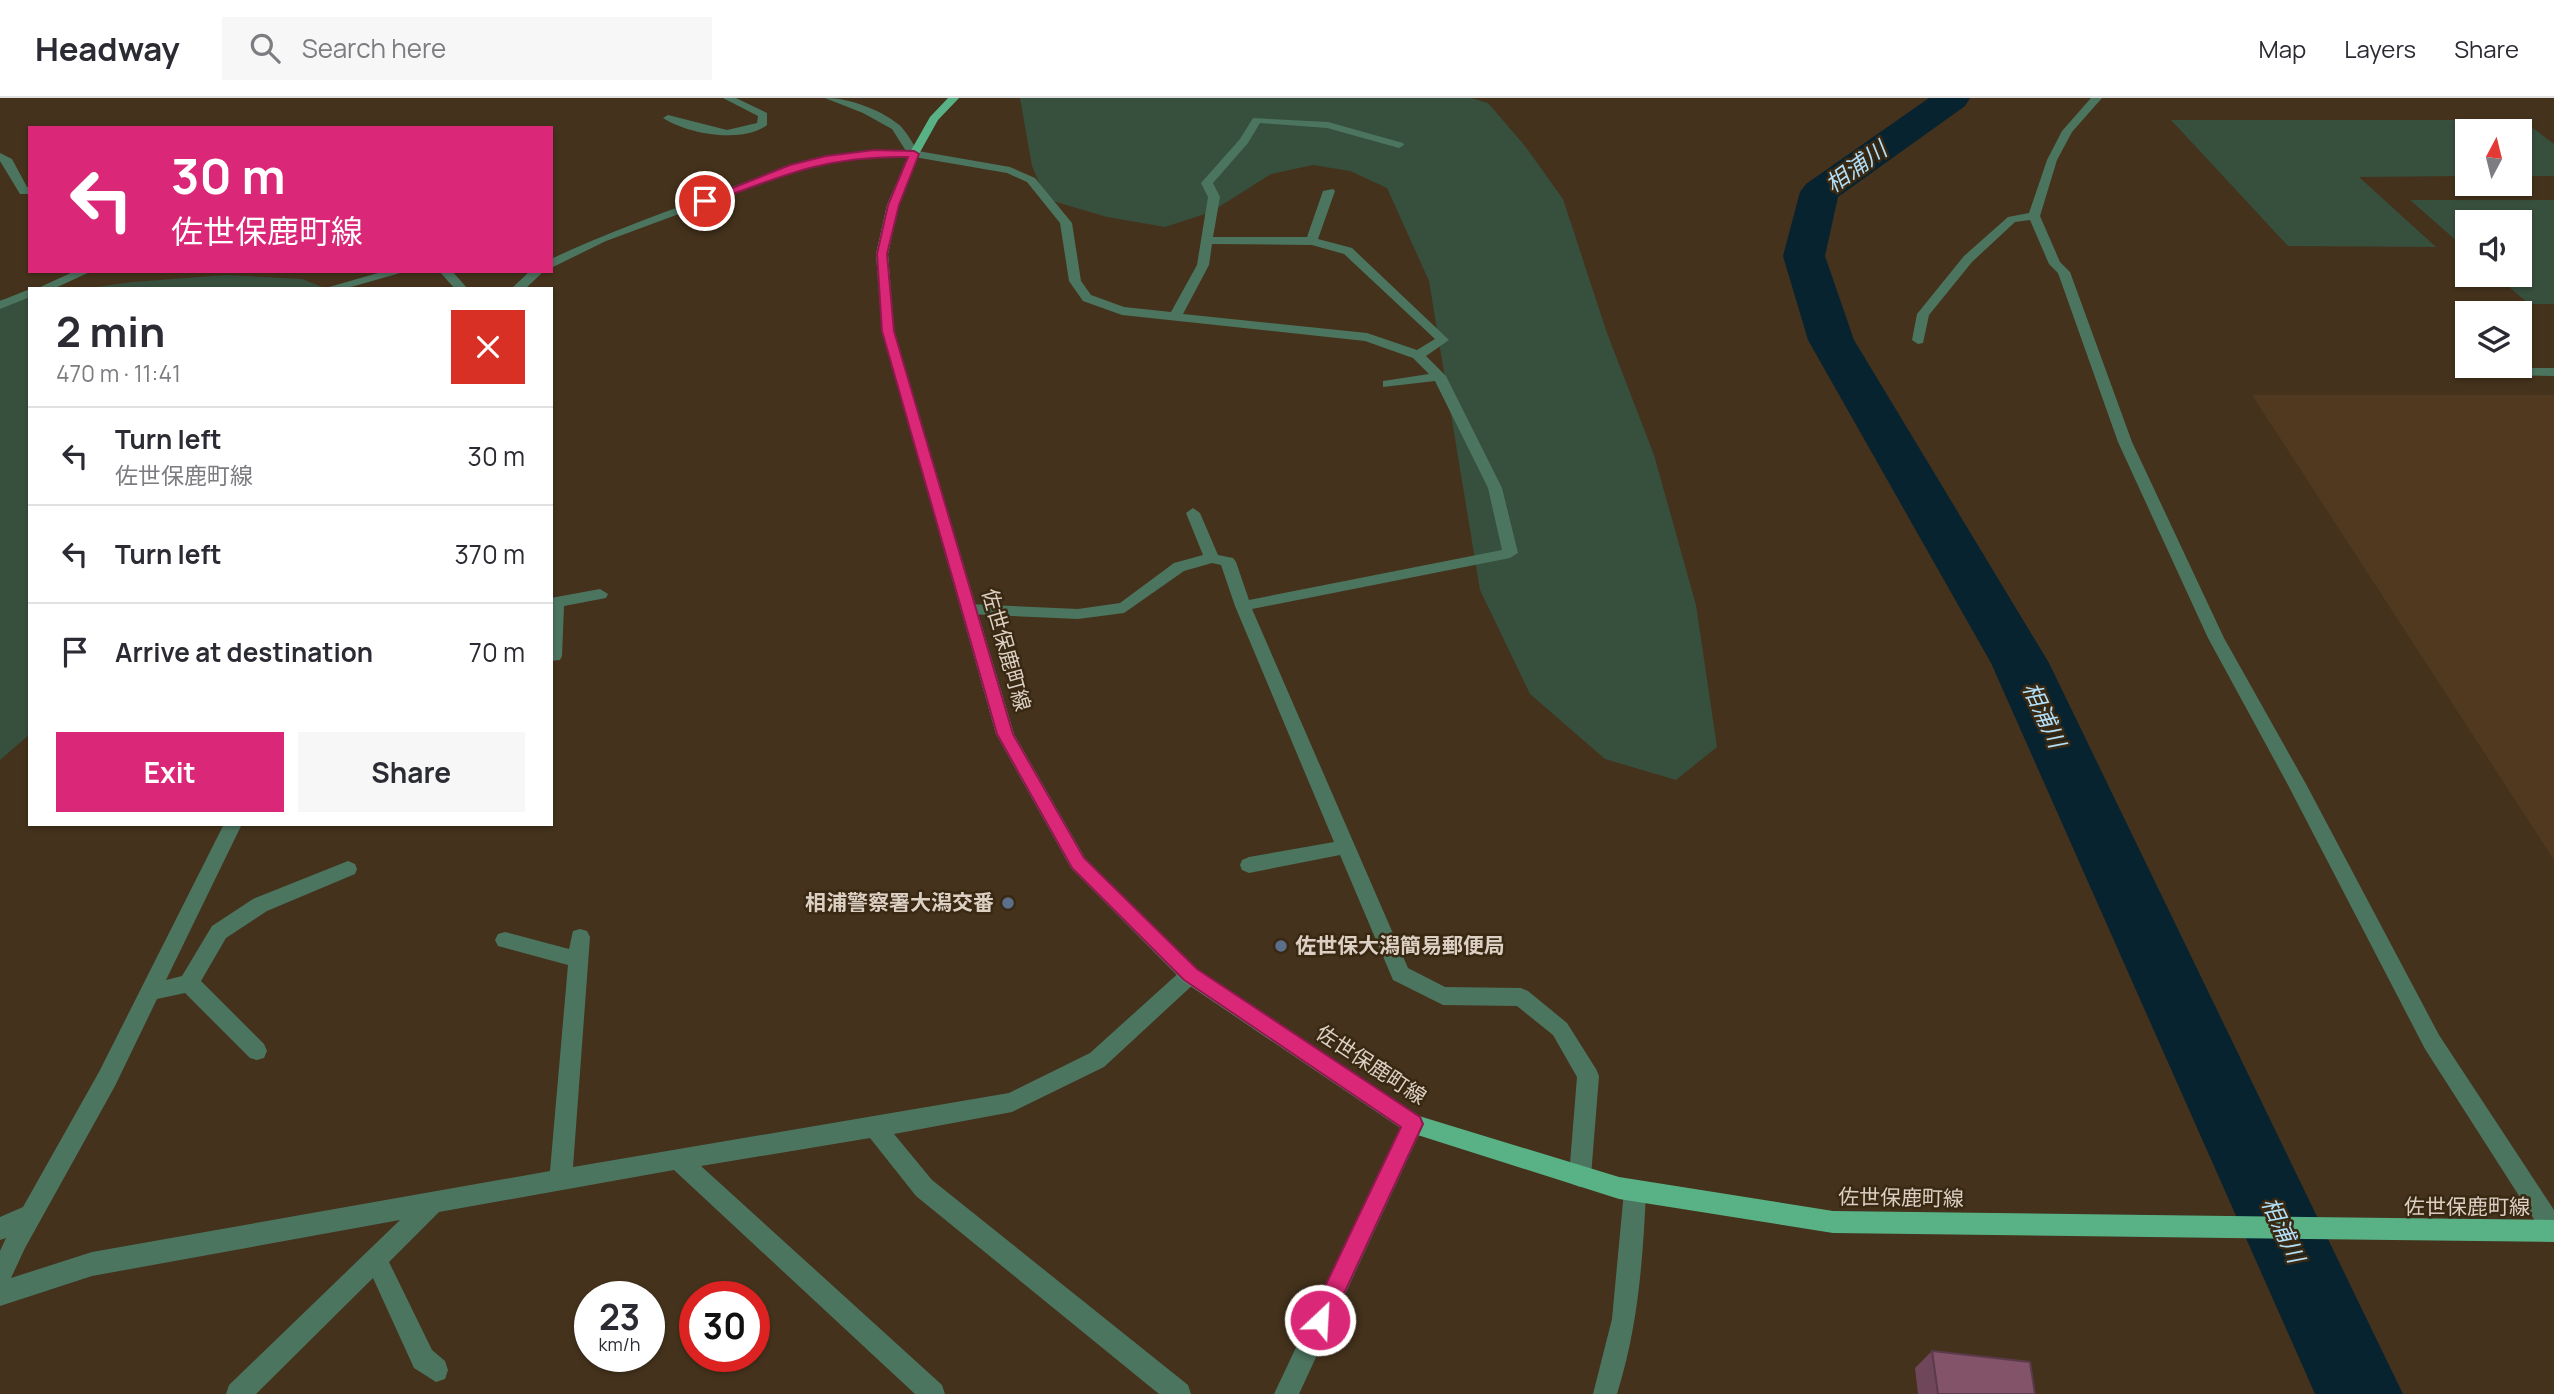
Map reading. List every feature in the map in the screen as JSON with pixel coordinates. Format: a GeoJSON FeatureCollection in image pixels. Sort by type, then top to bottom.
{"type":"FeatureCollection","features":[{"type":"Feature","properties":{"kind":"main road","name":"佐世保鹿町線"},"geometry":{"type":"LineString","coordinates":[[954,98],[933,119],[914,154],[893,205],[882,254],[888,331],[1005,734],[1078,863],[1190,975],[1413,1124],[1635,1191],[1833,1222],[2512,1233],[2554,1231]]}},
{"type":"Feature","properties":{"kind":"street"},"geometry":{"type":"LineString","coordinates":[[668,118],[719,132],[745,134],[762,125],[763,115],[728,98]]}},
{"type":"Feature","properties":{"kind":"street"},"geometry":{"type":"LineString","coordinates":[[830,98],[867,111],[896,127],[914,154]]}},
{"type":"Feature","properties":{"kind":"street"},"geometry":{"type":"LineString","coordinates":[[2097,98],[2067,131],[2052,160],[2034,216],[2055,264],[2063,272],[2125,442],[2222,649],[2297,784],[2432,1042],[2554,1231]]}},
{"type":"Feature","properties":{"kind":"street"},"geometry":{"type":"LineString","coordinates":[[1175,316],[1203,265],[1214,197],[1208,183],[1244,141],[1257,120],[1328,125],[1371,133],[1399,145]]}},
{"type":"Feature","properties":{"kind":"street"},"geometry":{"type":"LineString","coordinates":[[553,263],[602,239],[794,167],[826,159],[874,153],[914,154],[1010,170],[1031,180],[1066,223],[1075,281],[1087,298],[1122,311],[1367,337],[1418,355],[1439,376],[1495,488],[1510,554],[1243,606]]}},
{"type":"Feature","properties":{"kind":"street"},"geometry":{"type":"LineString","coordinates":[[0,156],[8,161],[24,192],[28,191]]}},
{"type":"Feature","properties":{"kind":"street"},"geometry":{"type":"LineString","coordinates":[[1312,241],[1329,191]]}},
{"type":"Feature","properties":{"kind":"street"},"geometry":{"type":"LineString","coordinates":[[1918,340],[1923,314],[1968,259],[2012,219],[2034,216]]}},
{"type":"Feature","properties":{"kind":"street"},"geometry":{"type":"LineString","coordinates":[[1207,240],[1312,241],[1348,251],[1443,340],[1418,355]]}},
{"type":"Feature","properties":{"kind":"street"},"geometry":{"type":"LineString","coordinates":[[47,287],[81,273]]}},
{"type":"Feature","properties":{"kind":"street"},"geometry":{"type":"LineString","coordinates":[[336,287],[393,273]]}},
{"type":"Feature","properties":{"kind":"street"},"geometry":{"type":"LineString","coordinates":[[447,273],[460,287]]}},
{"type":"Feature","properties":{"kind":"street"},"geometry":{"type":"LineString","coordinates":[[519,287],[536,273]]}},
{"type":"Feature","properties":{"kind":"street"},"geometry":{"type":"LineString","coordinates":[[0,305],[28,294]]}},
{"type":"Feature","properties":{"kind":"street"},"geometry":{"type":"LineString","coordinates":[[2532,372],[2554,372]]}},
{"type":"Feature","properties":{"kind":"street"},"geometry":{"type":"LineString","coordinates":[[1388,384],[1439,376]]}},
{"type":"Feature","properties":{"kind":"street"},"geometry":{"type":"LineString","coordinates":[[1193,513],[1212,558]]}},
{"type":"Feature","properties":{"kind":"street"},"geometry":{"type":"LineString","coordinates":[[969,609],[1078,614],[1124,608],[1179,568],[1212,558],[1228,562],[1243,606],[1400,974],[1443,996],[1521,997],[1560,1030],[1588,1076],[1580,1176]]}},
{"type":"Feature","properties":{"kind":"street"},"geometry":{"type":"LineString","coordinates":[[554,656],[554,603],[600,594]]}},
{"type":"Feature","properties":{"kind":"street"},"geometry":{"type":"LineString","coordinates":[[0,1277],[8,1234],[31,1215],[107,1079],[232,826]]}},
{"type":"Feature","properties":{"kind":"street"},"geometry":{"type":"LineString","coordinates":[[1249,865],[1346,847]]}},
{"type":"Feature","properties":{"kind":"street"},"geometry":{"type":"LineString","coordinates":[[150,992],[190,983],[219,932],[260,905],[348,869]]}},
{"type":"Feature","properties":{"kind":"street"},"geometry":{"type":"LineString","coordinates":[[561,1179],[580,937]]}},
{"type":"Feature","properties":{"kind":"street"},"geometry":{"type":"LineString","coordinates":[[505,940],[579,960]]}},
{"type":"Feature","properties":{"kind":"street"},"geometry":{"type":"LineString","coordinates":[[0,1294],[92,1264],[561,1179],[1012,1102],[1097,1060],[1190,975]]}},
{"type":"Feature","properties":{"kind":"street"},"geometry":{"type":"LineString","coordinates":[[190,983],[257,1051]]}},
{"type":"Feature","properties":{"kind":"street"},"geometry":{"type":"LineString","coordinates":[[1286,1394],[1413,1124]]}},
{"type":"Feature","properties":{"kind":"street"},"geometry":{"type":"LineString","coordinates":[[874,1127],[924,1188],[1179,1394]]}},
{"type":"Feature","properties":{"kind":"street"},"geometry":{"type":"LineString","coordinates":[[677,1159],[933,1394]]}},
{"type":"Feature","properties":{"kind":"street"},"geometry":{"type":"LineString","coordinates":[[1605,1394],[1617,1360],[1630,1289],[1635,1191]]}},
{"type":"Feature","properties":{"kind":"street"},"geometry":{"type":"LineString","coordinates":[[239,1394],[434,1202]]}},
{"type":"Feature","properties":{"kind":"street"},"geometry":{"type":"LineString","coordinates":[[376,1259],[423,1359],[436,1370]]}},
{"type":"Feature","properties":{"kind":"shaded area"},"geometry":{"type":"Polygon","coordinates":[[[2252,395],[2554,395],[2554,860],[2252,395]]]}},
{"type":"Feature","properties":{"kind":"green space"},"geometry":{"type":"Polygon","coordinates":[[[1020,98],[1471,98],[1488,103],[1525,146],[1563,199],[1607,333],[1654,455],[1696,605],[1717,747],[1676,780],[1605,759],[1530,694],[1480,590],[1429,281],[1387,188],[1350,171],[1313,165],[1271,174],[1211,212],[1165,227],[1107,217],[1046,199],[1032,166],[1020,98]]]}},
{"type":"Feature","properties":{"kind":"green space"},"geometry":{"type":"Polygon","coordinates":[[[2171,120],[2455,120],[2455,176],[2359,177],[2436,247],[2288,246],[2171,120]]]}},
{"type":"Feature","properties":{"kind":"green space"},"geometry":{"type":"Polygon","coordinates":[[[2532,128],[2554,144],[2554,176],[2532,176],[2532,128]]]}},
{"type":"Feature","properties":{"kind":"green space"},"geometry":{"type":"Polygon","coordinates":[[[2410,200],[2554,200],[2554,304],[2532,304],[2532,301],[2525,301],[2509,287],[2532,287],[2532,210],[2455,210],[2455,239],[2410,200]]]}},
{"type":"Feature","properties":{"kind":"green space"},"geometry":{"type":"Polygon","coordinates":[[[226,275],[302,279],[322,287],[96,287],[226,275]]]}},
{"type":"Feature","properties":{"kind":"green space"},"geometry":{"type":"Polygon","coordinates":[[[28,296],[28,736],[0,760],[0,300],[28,296]]]}},
{"type":"Feature","properties":{"kind":"building"},"geometry":{"type":"Polygon","coordinates":[[[1932,1351],[2030,1362],[2035,1394],[1938,1394],[1932,1351]]]}},
{"type":"Feature","properties":{"kind":"waterway","name":"相浦川"},"geometry":{"type":"LineString","coordinates":[[1952,98],[1820,192],[1804,256],[1831,340],[2020,663],[2359,1394]]}},
{"type":"Feature","properties":{"kind":"place","name":"相浦警察署大潟交番"},"geometry":{"type":"Point","coordinates":[1008,903]}},
{"type":"Feature","properties":{"kind":"place","name":"佐世保大潟簡易郵便局"},"geometry":{"type":"Point","coordinates":[1281,946]}},
{"type":"Feature","properties":{"kind":"route"},"geometry":{"type":"LineString","coordinates":[[705,201],[794,167],[826,159],[874,153],[914,154],[893,205],[882,254],[888,331],[1005,734],[1078,863],[1190,975],[1413,1124],[1320,1320]]}}]}
